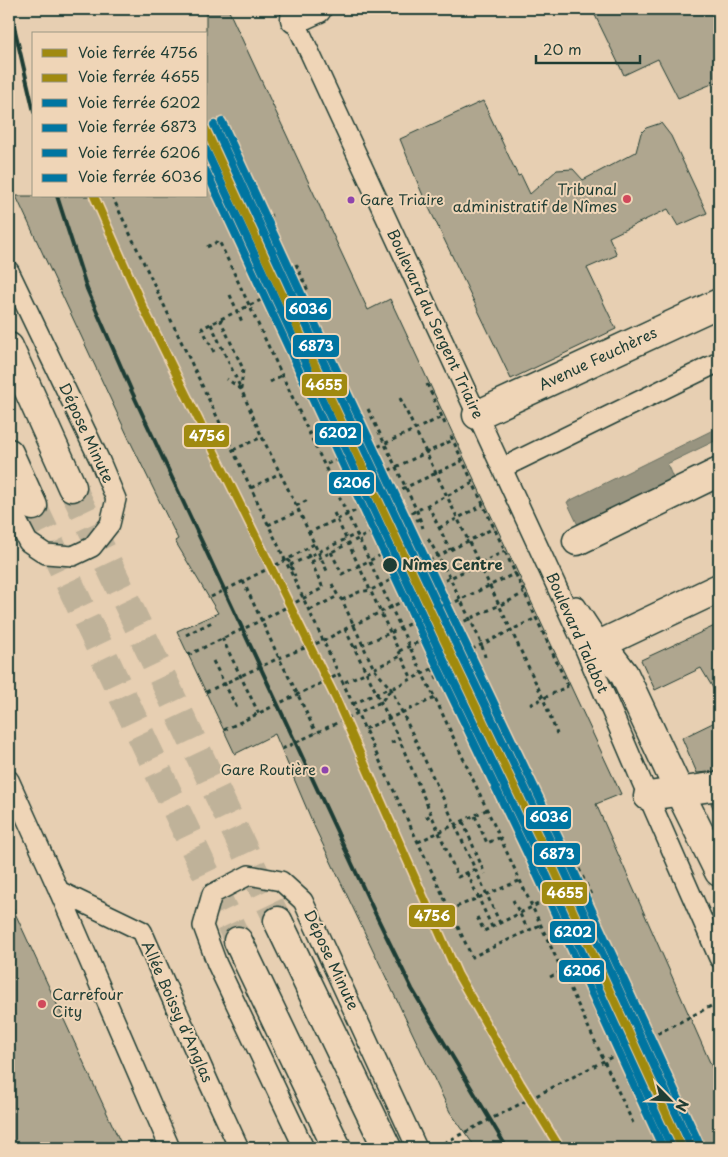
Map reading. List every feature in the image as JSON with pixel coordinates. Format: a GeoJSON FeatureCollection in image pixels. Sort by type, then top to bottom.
{"type":"FeatureCollection","features":[{"type":"Feature","properties":{"kind":"street","name":"Avenue Feuchères"},"geometry":{"type":"LineString","coordinates":[[477,415],[719,303]]}},
{"type":"Feature","properties":{"kind":"street"},"geometry":{"type":"LineString","coordinates":[[9,346],[72,487]]}},
{"type":"Feature","properties":{"kind":"street"},"geometry":{"type":"LineString","coordinates":[[9,453],[21,506]]}},
{"type":"Feature","properties":{"kind":"street"},"geometry":{"type":"LineString","coordinates":[[577,542],[719,472]]}},
{"type":"Feature","properties":{"kind":"street"},"geometry":{"type":"LineString","coordinates":[[601,644],[719,588]]}},
{"type":"Feature","properties":{"kind":"street","name":"Boulevard Talabot"},"geometry":{"type":"LineString","coordinates":[[601,644],[624,674],[719,872]]}},
{"type":"Feature","properties":{"kind":"street"},"geometry":{"type":"LineString","coordinates":[[648,796],[719,786]]}},
{"type":"Feature","properties":{"kind":"street"},"geometry":{"type":"LineString","coordinates":[[278,921],[387,1148]]}},
{"type":"Feature","properties":{"kind":"street"},"geometry":{"type":"LineString","coordinates":[[238,941],[337,1148]]}},
{"type":"Feature","properties":{"kind":"lane","name":"Boulevard du Sergent Triaire"},"geometry":{"type":"LineString","coordinates":[[300,12],[477,415],[543,558]]}},
{"type":"Feature","properties":{"kind":"lane","name":"Dépose Minute"},"geometry":{"type":"LineString","coordinates":[[9,271],[100,461],[116,499],[110,524],[92,547],[73,556],[46,554],[28,542],[21,506]]}},
{"type":"Feature","properties":{"kind":"lane"},"geometry":{"type":"LineString","coordinates":[[502,468],[719,362]]}},
{"type":"Feature","properties":{"kind":"lane","name":"Boulevard Talabot"},"geometry":{"type":"LineString","coordinates":[[543,558],[601,644]]}},
{"type":"Feature","properties":{"kind":"lane","name":"Boulevard Talabot"},"geometry":{"type":"LineString","coordinates":[[543,558],[579,635],[719,958]]}},
{"type":"Feature","properties":{"kind":"lane"},"geometry":{"type":"LineString","coordinates":[[9,780],[170,1148]]}},
{"type":"Feature","properties":{"kind":"lane","name":"Dépose Minute"},"geometry":{"type":"LineString","coordinates":[[304,1148],[217,964],[203,926],[212,894],[249,875],[281,881],[303,901],[417,1148]]}},
{"type":"Feature","properties":{"kind":"lane","name":"Allée Boissy d'Anglas"},"geometry":{"type":"LineString","coordinates":[[58,891],[142,931],[239,1148]]}},
{"type":"Feature","properties":{"kind":"path"},"geometry":{"type":"LineString","coordinates":[[113,198],[472,957],[540,925]]}},
{"type":"Feature","properties":{"kind":"path"},"geometry":{"type":"LineString","coordinates":[[272,215],[262,219],[404,526],[606,952],[675,1106]]}},
{"type":"Feature","properties":{"kind":"path"},"geometry":{"type":"LineString","coordinates":[[207,247],[219,241],[633,1123]]}},
{"type":"Feature","properties":{"kind":"path"},"geometry":{"type":"LineString","coordinates":[[296,264],[309,293]]}},
{"type":"Feature","properties":{"kind":"path"},"geometry":{"type":"LineString","coordinates":[[214,352],[202,328],[303,280]]}},
{"type":"Feature","properties":{"kind":"path"},"geometry":{"type":"LineString","coordinates":[[230,295],[243,324]]}},
{"type":"Feature","properties":{"kind":"path"},"geometry":{"type":"LineString","coordinates":[[220,319],[243,369],[241,390]]}},
{"type":"Feature","properties":{"kind":"path"},"geometry":{"type":"LineString","coordinates":[[211,324],[262,437],[328,573],[318,552]]}},
{"type":"Feature","properties":{"kind":"path"},"geometry":{"type":"LineString","coordinates":[[324,355],[335,350]]}},
{"type":"Feature","properties":{"kind":"path"},"geometry":{"type":"LineString","coordinates":[[270,382],[282,375]]}},
{"type":"Feature","properties":{"kind":"path"},"geometry":{"type":"LineString","coordinates":[[227,379],[241,390]]}},
{"type":"Feature","properties":{"kind":"path"},"geometry":{"type":"LineString","coordinates":[[349,460],[442,417],[427,384]]}},
{"type":"Feature","properties":{"kind":"path"},"geometry":{"type":"LineString","coordinates":[[400,398],[500,606],[558,734]]}},
{"type":"Feature","properties":{"kind":"path"},"geometry":{"type":"LineString","coordinates":[[368,409],[424,528],[419,519],[404,526]]}},
{"type":"Feature","properties":{"kind":"path"},"geometry":{"type":"LineString","coordinates":[[329,428],[349,460],[443,663]]}},
{"type":"Feature","properties":{"kind":"path"},"geometry":{"type":"LineString","coordinates":[[232,450],[262,437]]}},
{"type":"Feature","properties":{"kind":"path"},"geometry":{"type":"LineString","coordinates":[[360,484],[453,440],[568,686],[530,705]]}},
{"type":"Feature","properties":{"kind":"path"},"geometry":{"type":"LineString","coordinates":[[327,464],[346,455]]}},
{"type":"Feature","properties":{"kind":"path"},"geometry":{"type":"LineString","coordinates":[[308,533],[462,461]]}},
{"type":"Feature","properties":{"kind":"path"},"geometry":{"type":"LineString","coordinates":[[250,488],[280,473]]}},
{"type":"Feature","properties":{"kind":"path"},"geometry":{"type":"LineString","coordinates":[[311,562],[473,483]]}},
{"type":"Feature","properties":{"kind":"path"},"geometry":{"type":"LineString","coordinates":[[296,506],[308,500]]}},
{"type":"Feature","properties":{"kind":"path"},"geometry":{"type":"LineString","coordinates":[[428,505],[450,550]]}},
{"type":"Feature","properties":{"kind":"path"},"geometry":{"type":"LineString","coordinates":[[439,528],[484,506]]}},
{"type":"Feature","properties":{"kind":"path"},"geometry":{"type":"LineString","coordinates":[[267,525],[299,511]]}},
{"type":"Feature","properties":{"kind":"path"},"geometry":{"type":"LineString","coordinates":[[334,514],[412,678]]}},
{"type":"Feature","properties":{"kind":"path"},"geometry":{"type":"LineString","coordinates":[[406,516],[428,562]]}},
{"type":"Feature","properties":{"kind":"path"},"geometry":{"type":"LineString","coordinates":[[342,600],[359,592],[371,590],[494,528]]}},
{"type":"Feature","properties":{"kind":"path"},"geometry":{"type":"LineString","coordinates":[[288,566],[357,534]]}},
{"type":"Feature","properties":{"kind":"path"},"geometry":{"type":"LineString","coordinates":[[331,552],[342,574],[416,538]]}},
{"type":"Feature","properties":{"kind":"path"},"geometry":{"type":"LineString","coordinates":[[428,539],[439,556],[470,619],[482,644],[485,657]]}},
{"type":"Feature","properties":{"kind":"path"},"geometry":{"type":"LineString","coordinates":[[211,597],[306,550],[314,544]]}},
{"type":"Feature","properties":{"kind":"path"},"geometry":{"type":"LineString","coordinates":[[188,654],[262,620],[323,588],[306,550]]}},
{"type":"Feature","properties":{"kind":"path"},"geometry":{"type":"LineString","coordinates":[[206,692],[279,658],[325,640],[505,551]]}},
{"type":"Feature","properties":{"kind":"path"},"geometry":{"type":"LineString","coordinates":[[288,559],[304,598],[358,713]]}},
{"type":"Feature","properties":{"kind":"path"},"geometry":{"type":"LineString","coordinates":[[354,648],[515,574]]}},
{"type":"Feature","properties":{"kind":"path"},"geometry":{"type":"LineString","coordinates":[[243,581],[316,733]]}},
{"type":"Feature","properties":{"kind":"path"},"geometry":{"type":"LineString","coordinates":[[332,584],[342,600],[374,669],[390,689],[444,798],[500,923]]}},
{"type":"Feature","properties":{"kind":"path"},"geometry":{"type":"LineString","coordinates":[[399,651],[500,606],[524,593]]}},
{"type":"Feature","properties":{"kind":"path"},"geometry":{"type":"LineString","coordinates":[[310,610],[338,596]]}},
{"type":"Feature","properties":{"kind":"path"},"geometry":{"type":"LineString","coordinates":[[282,748],[381,702],[390,689],[536,618]]}},
{"type":"Feature","properties":{"kind":"path"},"geometry":{"type":"LineString","coordinates":[[186,634],[214,621]]}},
{"type":"Feature","properties":{"kind":"path"},"geometry":{"type":"LineString","coordinates":[[344,629],[399,739],[458,876],[475,869]]}},
{"type":"Feature","properties":{"kind":"path"},"geometry":{"type":"LineString","coordinates":[[222,638],[259,714]]}},
{"type":"Feature","properties":{"kind":"path"},"geometry":{"type":"LineString","coordinates":[[345,682],[401,656]]}},
{"type":"Feature","properties":{"kind":"path"},"geometry":{"type":"LineString","coordinates":[[450,660],[456,671]]}},
{"type":"Feature","properties":{"kind":"path"},"geometry":{"type":"LineString","coordinates":[[213,661],[236,708]]}},
{"type":"Feature","properties":{"kind":"path"},"geometry":{"type":"LineString","coordinates":[[432,668],[438,680]]}},
{"type":"Feature","properties":{"kind":"path"},"geometry":{"type":"LineString","coordinates":[[353,704],[422,673]]}},
{"type":"Feature","properties":{"kind":"path"},"geometry":{"type":"LineString","coordinates":[[224,730],[341,674]]}},
{"type":"Feature","properties":{"kind":"path"},"geometry":{"type":"LineString","coordinates":[[365,729],[434,698]]}},
{"type":"Feature","properties":{"kind":"path"},"geometry":{"type":"LineString","coordinates":[[390,742],[399,739]]}},
{"type":"Feature","properties":{"kind":"path"},"geometry":{"type":"LineString","coordinates":[[444,798],[450,795]]}},
{"type":"Feature","properties":{"kind":"path"},"geometry":{"type":"LineString","coordinates":[[418,842],[486,810]]}},
{"type":"Feature","properties":{"kind":"path"},"geometry":{"type":"LineString","coordinates":[[541,816],[552,812]]}},
{"type":"Feature","properties":{"kind":"path"},"geometry":{"type":"LineString","coordinates":[[426,818],[432,814]]}},
{"type":"Feature","properties":{"kind":"path"},"geometry":{"type":"LineString","coordinates":[[475,816],[487,843],[499,838]]}},
{"type":"Feature","properties":{"kind":"path"},"geometry":{"type":"LineString","coordinates":[[463,822],[485,874]]}},
{"type":"Feature","properties":{"kind":"path"},"geometry":{"type":"LineString","coordinates":[[579,869],[592,897]]}},
{"type":"Feature","properties":{"kind":"path"},"geometry":{"type":"LineString","coordinates":[[467,873],[492,927]]}},
{"type":"Feature","properties":{"kind":"path"},"geometry":{"type":"LineString","coordinates":[[449,910],[520,881]]}},
{"type":"Feature","properties":{"kind":"path"},"geometry":{"type":"LineString","coordinates":[[477,916],[484,931],[584,882]]}},
{"type":"Feature","properties":{"kind":"path"},"geometry":{"type":"LineString","coordinates":[[513,900],[526,928]]}},
{"type":"Feature","properties":{"kind":"path"},"geometry":{"type":"LineString","coordinates":[[606,952],[615,947]]}},
{"type":"Feature","properties":{"kind":"path"},"geometry":{"type":"LineString","coordinates":[[550,977],[562,971]]}},
{"type":"Feature","properties":{"kind":"path"},"geometry":{"type":"LineString","coordinates":[[443,1144],[719,1002]]}},
{"type":"Feature","properties":{"kind":"shaded area"},"geometry":{"type":"Polygon","coordinates":[[[719,427],[719,439],[667,464],[673,478],[578,525],[567,502],[719,427]]]}},
{"type":"Feature","properties":{"kind":"building"},"geometry":{"type":"Polygon","coordinates":[[[206,9],[228,9],[368,310],[390,299],[621,794],[596,804],[719,1083],[719,1148],[476,1148],[450,1112],[315,828],[275,734],[235,754],[177,631],[218,613],[175,541],[178,539],[130,441],[16,196],[32,196],[32,198],[208,198],[208,32],[206,32],[206,9]]]}},
{"type":"Feature","properties":{"kind":"building"},"geometry":{"type":"Polygon","coordinates":[[[592,9],[719,9],[719,81],[678,98],[658,59],[624,75],[592,9]]]}},
{"type":"Feature","properties":{"kind":"building"},"geometry":{"type":"Polygon","coordinates":[[[483,101],[518,176],[521,175],[530,194],[557,170],[573,169],[583,180],[636,152],[641,133],[646,128],[661,123],[671,136],[707,213],[678,226],[668,209],[609,237],[617,255],[587,268],[616,329],[511,379],[421,191],[400,139],[483,101]]]}},
{"type":"Feature","properties":{"kind":"building"},"geometry":{"type":"Polygon","coordinates":[[[719,624],[719,698],[701,668],[655,690],[641,660],[719,624]]]}},
{"type":"Feature","properties":{"kind":"building"},"geometry":{"type":"Polygon","coordinates":[[[719,720],[719,771],[697,773],[682,738],[719,720]]]}},
{"type":"Feature","properties":{"kind":"building"},"geometry":{"type":"Polygon","coordinates":[[[719,802],[719,822],[711,803],[719,802]]]}},
{"type":"Feature","properties":{"kind":"building"},"geometry":{"type":"Polygon","coordinates":[[[9,900],[123,1148],[9,1148],[9,900]]]}},
{"type":"Feature","properties":{"kind":"tunnel"},"geometry":{"type":"LineString","coordinates":[[72,487],[278,921]]}},
{"type":"Feature","properties":{"kind":"tunnel"},"geometry":{"type":"LineString","coordinates":[[33,506],[238,941]]}},
{"type":"Feature","properties":{"kind":"railway"},"geometry":{"type":"LineString","coordinates":[[10,9],[32,103]]}},
{"type":"Feature","properties":{"kind":"railway"},"geometry":{"type":"LineString","coordinates":[[58,198],[87,289],[132,392],[375,913],[412,989],[507,1148]]}},
{"type":"Feature","properties":{"kind":"rail line","name":"6036"},"geometry":{"type":"LineString","coordinates":[[222,122],[330,356],[560,841],[698,1141]]}},
{"type":"Feature","properties":{"kind":"rail line","name":"6873"},"geometry":{"type":"LineString","coordinates":[[214,125],[452,636],[552,844],[690,1144]]}},
{"type":"Feature","properties":{"kind":"rail line","name":"4655"},"geometry":{"type":"LineString","coordinates":[[208,134],[444,640],[544,848],[682,1148]]}},
{"type":"Feature","properties":{"kind":"rail line","name":"6202"},"geometry":{"type":"LineString","coordinates":[[208,154],[436,644],[536,852],[672,1148]]}},
{"type":"Feature","properties":{"kind":"rail line","name":"6206"},"geometry":{"type":"LineString","coordinates":[[208,175],[428,647],[528,855],[663,1148]]}},
{"type":"Feature","properties":{"kind":"rail line","name":"4756"},"geometry":{"type":"LineString","coordinates":[[95,198],[142,305],[336,699],[458,975],[560,1148]]}},
{"type":"Feature","properties":{"kind":"place","name":"Tribunal administratif de Nîmes"},"geometry":{"type":"Point","coordinates":[627,199]}},
{"type":"Feature","properties":{"kind":"place","name":"Gare Triaire"},"geometry":{"type":"Point","coordinates":[351,200]}},
{"type":"Feature","properties":{"kind":"place","name":"Nîmes Centre"},"geometry":{"type":"Point","coordinates":[390,565]}},
{"type":"Feature","properties":{"kind":"place","name":"Gare Routière"},"geometry":{"type":"Point","coordinates":[325,770]}},
{"type":"Feature","properties":{"kind":"place","name":"Carrefour City"},"geometry":{"type":"Point","coordinates":[42,1004]}}]}
